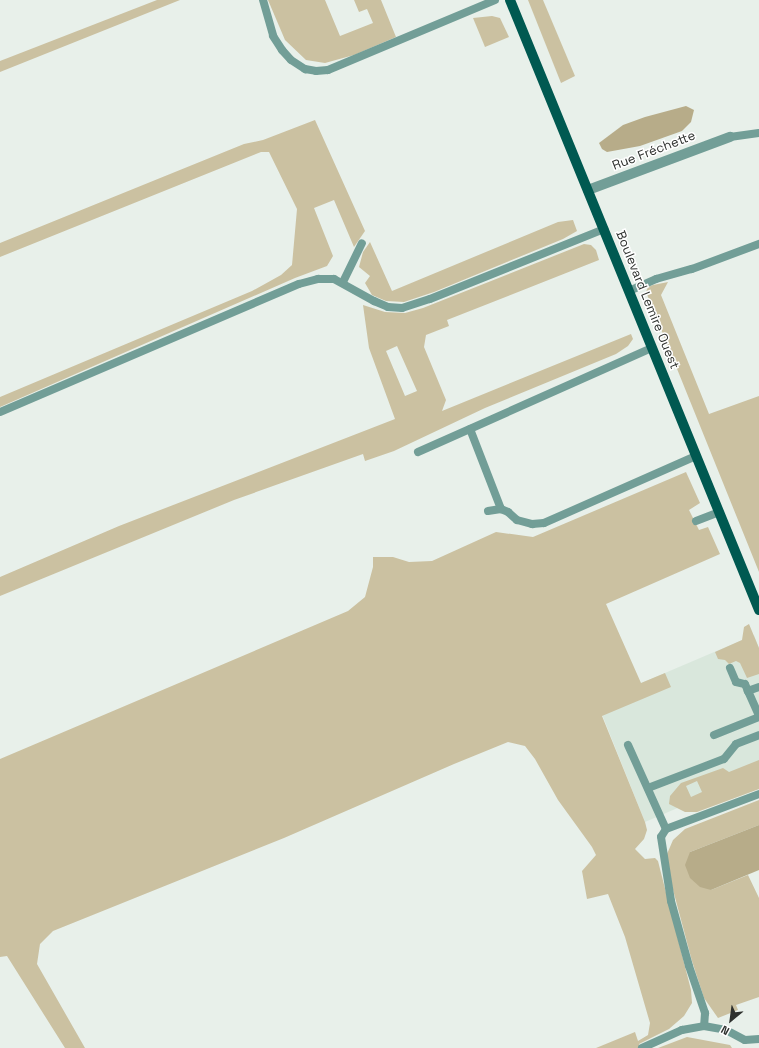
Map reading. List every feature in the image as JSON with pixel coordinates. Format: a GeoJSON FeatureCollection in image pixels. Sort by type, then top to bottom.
{"type":"FeatureCollection","features":[{"type":"Feature","properties":{"kind":"main road","name":"Boulevard Lemire Ouest"},"geometry":{"type":"LineString","coordinates":[[510,0],[759,610]]}},
{"type":"Feature","properties":{"kind":"street","name":"Rue Fréchette"},"geometry":{"type":"LineString","coordinates":[[588,190],[730,137]]}},
{"type":"Feature","properties":{"kind":"lane"},"geometry":{"type":"LineString","coordinates":[[263,0],[273,36],[282,50],[291,60],[305,69],[316,71],[328,70],[495,0]]}},
{"type":"Feature","properties":{"kind":"lane"},"geometry":{"type":"LineString","coordinates":[[730,137],[759,133]]}},
{"type":"Feature","properties":{"kind":"lane"},"geometry":{"type":"LineString","coordinates":[[0,412],[299,284],[318,279],[334,279],[343,282],[374,301],[388,307],[402,308],[430,299],[604,229]]}},
{"type":"Feature","properties":{"kind":"lane"},"geometry":{"type":"LineString","coordinates":[[343,282],[362,243]]}},
{"type":"Feature","properties":{"kind":"lane"},"geometry":{"type":"LineString","coordinates":[[629,291],[656,279],[692,269],[759,244]]}},
{"type":"Feature","properties":{"kind":"lane"},"geometry":{"type":"LineString","coordinates":[[418,452],[652,348]]}},
{"type":"Feature","properties":{"kind":"lane"},"geometry":{"type":"LineString","coordinates":[[470,429],[501,509]]}},
{"type":"Feature","properties":{"kind":"lane"},"geometry":{"type":"LineString","coordinates":[[488,511],[501,509],[508,512],[517,520],[532,524],[544,523],[696,456]]}},
{"type":"Feature","properties":{"kind":"lane"},"geometry":{"type":"LineString","coordinates":[[696,521],[719,512]]}},
{"type":"Feature","properties":{"kind":"lane"},"geometry":{"type":"LineString","coordinates":[[714,735],[759,716],[745,684],[736,682],[730,668]]}},
{"type":"Feature","properties":{"kind":"lane"},"geometry":{"type":"LineString","coordinates":[[748,691],[759,687]]}},
{"type":"Feature","properties":{"kind":"lane"},"geometry":{"type":"LineString","coordinates":[[648,788],[724,759],[736,744],[759,735]]}},
{"type":"Feature","properties":{"kind":"lane"},"geometry":{"type":"LineString","coordinates":[[628,745],[666,829]]}},
{"type":"Feature","properties":{"kind":"lane"},"geometry":{"type":"LineString","coordinates":[[704,1026],[704,1013],[671,901],[661,837],[666,829],[759,794]]}},
{"type":"Feature","properties":{"kind":"lane"},"geometry":{"type":"LineString","coordinates":[[642,1048],[682,1030],[704,1026],[726,1030],[745,1040],[759,1039]]}},
{"type":"Feature","properties":{"kind":"shaded area"},"geometry":{"type":"Polygon","coordinates":[[[157,0],[180,0],[0,72],[0,61],[157,0]]]}},
{"type":"Feature","properties":{"kind":"shaded area"},"geometry":{"type":"Polygon","coordinates":[[[268,0],[325,0],[340,36],[373,23],[367,9],[359,12],[354,0],[381,0],[396,37],[354,55],[325,63],[306,60],[285,40],[268,0]]]}},
{"type":"Feature","properties":{"kind":"shaded area"},"geometry":{"type":"Polygon","coordinates":[[[528,0],[543,0],[575,76],[561,83],[528,0]]]}},
{"type":"Feature","properties":{"kind":"shaded area"},"geometry":{"type":"Polygon","coordinates":[[[492,16],[500,18],[509,37],[485,47],[473,18],[492,16]]]}},
{"type":"Feature","properties":{"kind":"shaded area"},"geometry":{"type":"Polygon","coordinates":[[[686,106],[694,110],[691,122],[682,131],[640,146],[607,152],[602,149],[599,143],[623,125],[645,117],[686,106]]]}},
{"type":"Feature","properties":{"kind":"shaded area"},"geometry":{"type":"Polygon","coordinates":[[[315,120],[365,231],[354,247],[334,200],[314,208],[333,256],[327,266],[295,278],[0,407],[0,397],[252,291],[281,275],[292,265],[297,209],[269,152],[261,152],[0,257],[0,243],[244,144],[263,140],[315,120]]]}},
{"type":"Feature","properties":{"kind":"shaded area"},"geometry":{"type":"Polygon","coordinates":[[[573,220],[577,231],[563,239],[434,292],[404,302],[386,301],[372,295],[365,283],[370,276],[359,267],[363,252],[370,242],[392,291],[558,222],[573,220]]]}},
{"type":"Feature","properties":{"kind":"shaded area"},"geometry":{"type":"Polygon","coordinates":[[[584,244],[591,245],[596,250],[599,260],[447,320],[449,326],[426,335],[424,347],[446,400],[442,411],[631,334],[633,339],[628,346],[616,354],[485,408],[394,451],[365,461],[363,454],[234,500],[0,596],[0,577],[119,526],[395,419],[369,348],[363,305],[385,312],[405,313],[423,308],[584,244]],[[397,346],[386,351],[405,396],[417,391],[397,346]]]}},
{"type":"Feature","properties":{"kind":"shaded area"},"geometry":{"type":"Polygon","coordinates":[[[668,282],[661,295],[709,414],[759,396],[759,572],[646,292],[648,287],[668,282]]]}},
{"type":"Feature","properties":{"kind":"shaded area"},"geometry":{"type":"Polygon","coordinates":[[[686,472],[700,503],[689,510],[699,530],[708,527],[720,554],[606,604],[641,683],[665,673],[671,687],[602,716],[647,830],[644,839],[635,849],[645,859],[655,858],[658,861],[691,990],[692,1003],[684,1016],[669,1029],[639,1044],[641,1048],[596,1048],[635,1032],[638,1041],[648,1035],[650,1023],[625,937],[608,894],[587,899],[582,871],[596,855],[592,847],[558,800],[535,759],[525,746],[508,742],[284,838],[53,931],[40,944],[37,964],[85,1048],[65,1048],[7,956],[0,957],[0,759],[348,611],[365,597],[373,567],[373,557],[393,557],[409,562],[432,561],[496,532],[533,537],[686,472]]]}},
{"type":"Feature","properties":{"kind":"shaded area"},"geometry":{"type":"Polygon","coordinates":[[[749,624],[759,648],[759,674],[747,678],[740,663],[736,661],[729,664],[725,660],[718,659],[715,652],[742,640],[744,627],[749,624]]]}},
{"type":"Feature","properties":{"kind":"shaded area"},"geometry":{"type":"Polygon","coordinates":[[[754,635],[759,648],[759,773],[645,822],[597,702],[754,635]]]}},
{"type":"Feature","properties":{"kind":"shaded area"},"geometry":{"type":"Polygon","coordinates":[[[759,760],[759,789],[697,812],[685,812],[669,804],[670,796],[681,783],[723,768],[729,772],[759,760]],[[697,781],[686,786],[691,797],[702,792],[697,781]]]}},
{"type":"Feature","properties":{"kind":"shaded area"},"geometry":{"type":"Polygon","coordinates":[[[759,800],[759,825],[690,852],[711,890],[748,875],[759,898],[759,997],[736,1005],[738,1010],[718,1018],[704,998],[692,961],[672,886],[667,854],[673,840],[685,829],[759,800]]]}},
{"type":"Feature","properties":{"kind":"shaded area"},"geometry":{"type":"Polygon","coordinates":[[[759,825],[759,870],[711,890],[700,887],[690,878],[685,865],[690,852],[759,825]]]}},
{"type":"Feature","properties":{"kind":"shaded area"},"geometry":{"type":"Polygon","coordinates":[[[687,1037],[730,1045],[732,1048],[658,1048],[687,1037]]]}}]}
